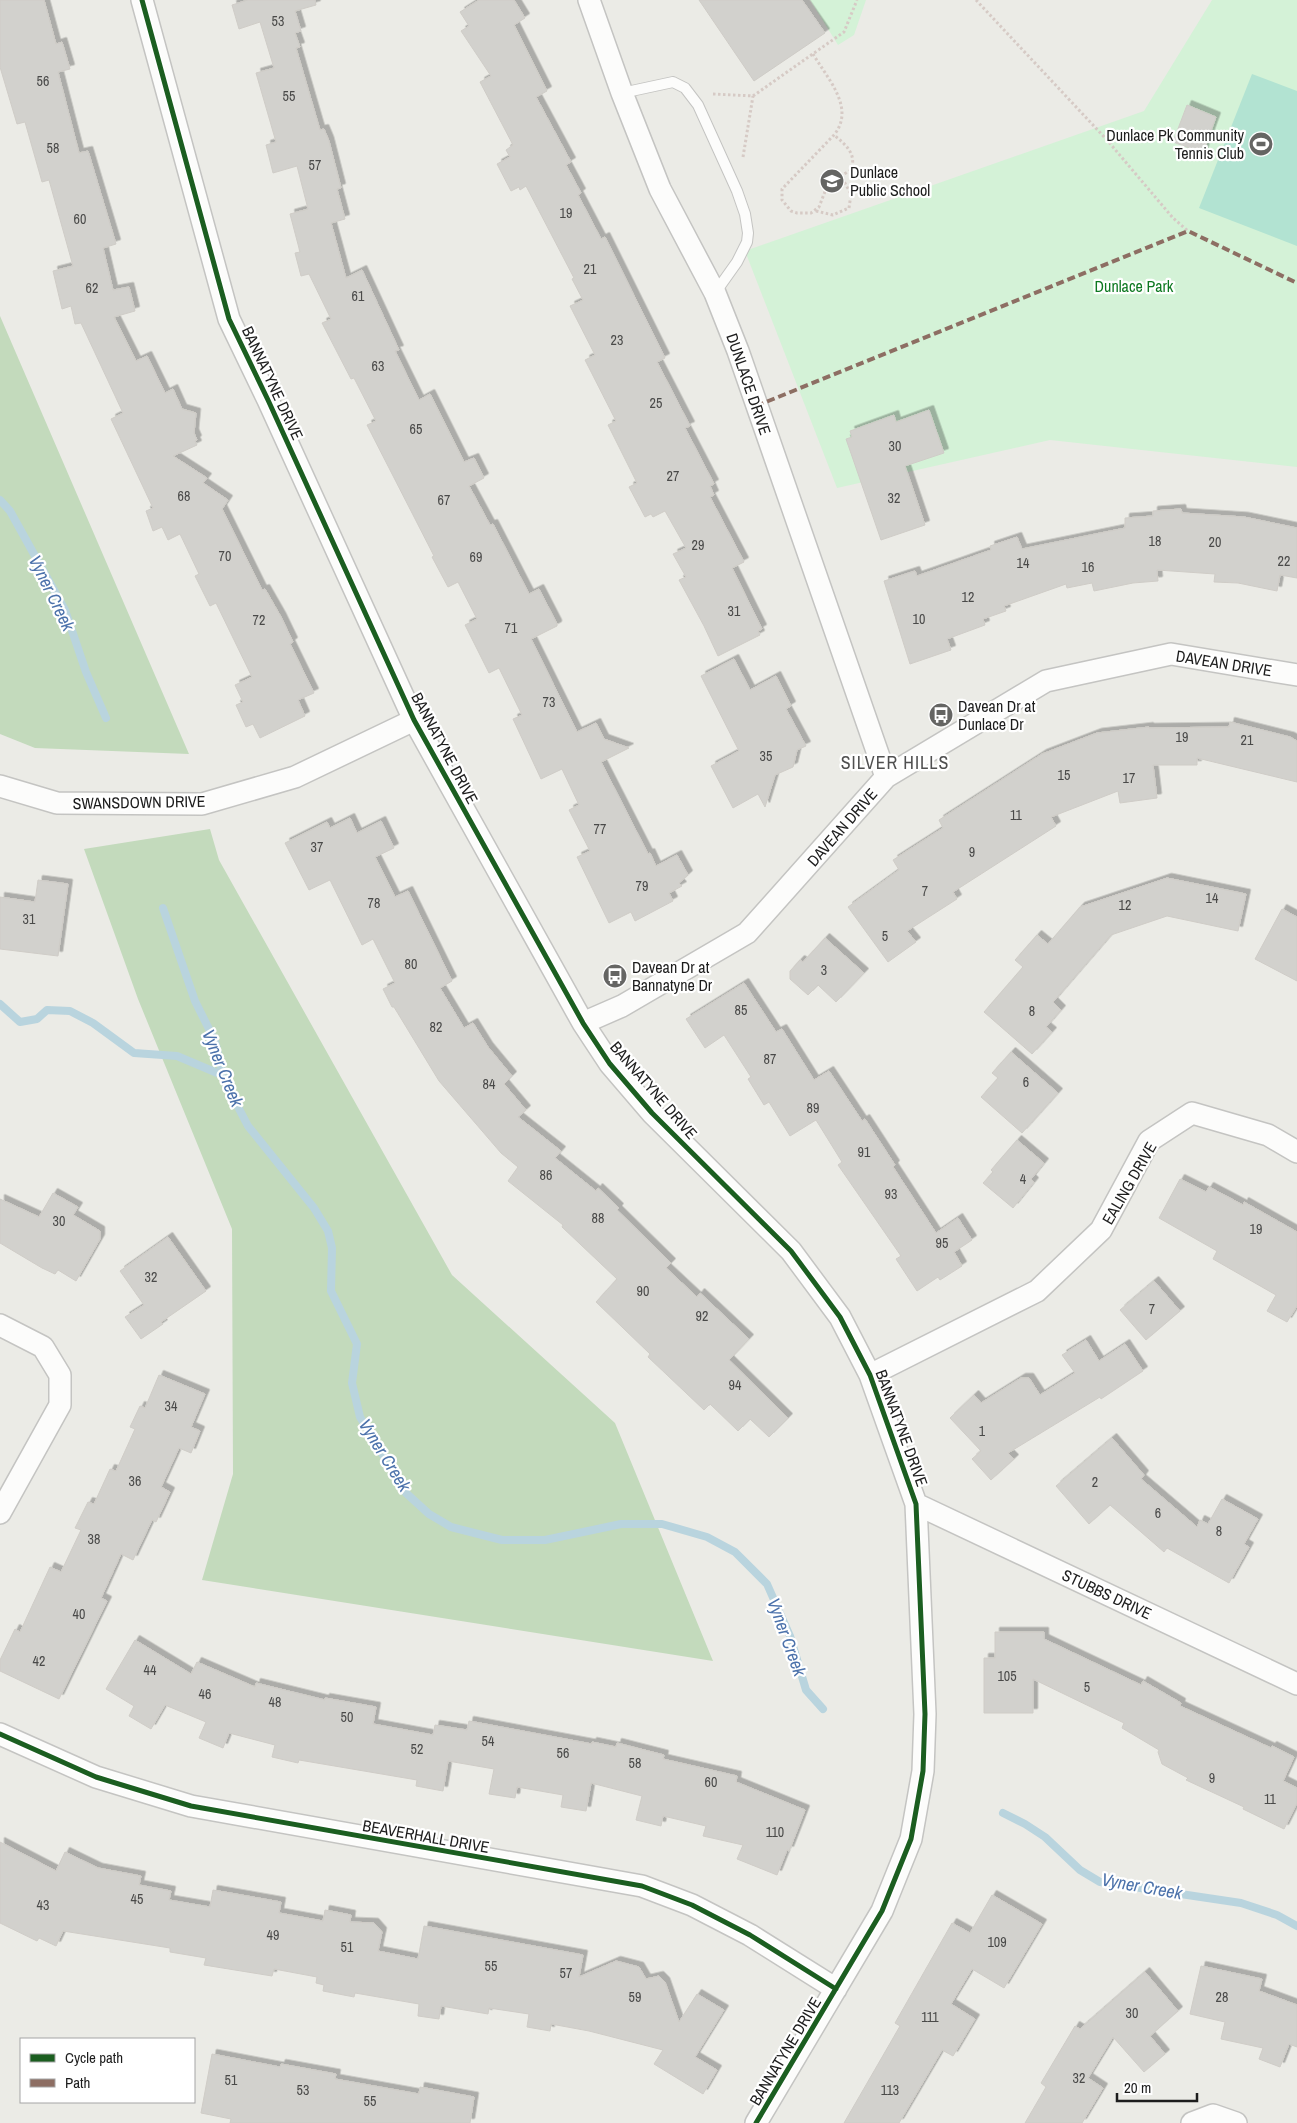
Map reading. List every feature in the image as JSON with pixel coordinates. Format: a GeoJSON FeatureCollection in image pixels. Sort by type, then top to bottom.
{"type":"FeatureCollection","features":[{"type":"Feature","properties":{"kind":"street","name":"BANNATYNE DRIVE"},"geometry":{"type":"LineString","coordinates":[[142,0],[229,319],[414,720],[583,1023],[610,1064],[652,1113],[791,1251],[840,1316],[870,1374],[916,1504],[925,1714],[923,1771],[911,1839],[882,1911],[756,2123]]}},
{"type":"Feature","properties":{"kind":"street","name":"DUNLACE DRIVE"},"geometry":{"type":"LineString","coordinates":[[589,0],[622,93],[660,189],[715,294],[738,351],[886,777]]}},
{"type":"Feature","properties":{"kind":"street","name":"DAVEAN DRIVE"},"geometry":{"type":"LineString","coordinates":[[583,1023],[622,1006],[746,933],[886,777],[1046,681],[1171,654],[1297,675]]}},
{"type":"Feature","properties":{"kind":"street","name":"SWANSDOWN DRIVE"},"geometry":{"type":"LineString","coordinates":[[0,786],[57,802],[202,804],[295,777],[414,720]]}},
{"type":"Feature","properties":{"kind":"street","name":"EALING DRIVE"},"geometry":{"type":"LineString","coordinates":[[870,1374],[1038,1291],[1101,1230],[1149,1141],[1192,1113],[1268,1135],[1297,1152]]}},
{"type":"Feature","properties":{"kind":"street"},"geometry":{"type":"LineString","coordinates":[[0,1325],[43,1347],[60,1375],[60,1405],[0,1514]]}},
{"type":"Feature","properties":{"kind":"street","name":"STUBBS DRIVE"},"geometry":{"type":"LineString","coordinates":[[916,1504],[1297,1684]]}},
{"type":"Feature","properties":{"kind":"street","name":"BEAVERHALL DRIVE"},"geometry":{"type":"LineString","coordinates":[[0,1734],[96,1778],[190,1806],[642,1886],[692,1905],[750,1935],[836,1989]]}},
{"type":"Feature","properties":{"kind":"street"},"geometry":{"type":"LineString","coordinates":[[1192,2123],[1213,2116],[1236,2123]]}},
{"type":"Feature","properties":{"kind":"lane"},"geometry":{"type":"LineString","coordinates":[[622,93],[672,81],[682,86],[690,93],[737,191],[746,219],[747,242],[737,262],[715,294]]}},
{"type":"Feature","properties":{"kind":"path"},"geometry":{"type":"LineString","coordinates":[[690,93],[753,96],[844,32],[857,0]]}},
{"type":"Feature","properties":{"kind":"path"},"geometry":{"type":"LineString","coordinates":[[976,0],[1107,140],[1173,218],[1188,231]]}},
{"type":"Feature","properties":{"kind":"path"},"geometry":{"type":"LineString","coordinates":[[813,54],[839,98],[843,109],[842,123],[834,135],[782,189],[782,200],[791,211],[804,214],[815,211],[833,215],[849,208],[852,194],[841,176]]}},
{"type":"Feature","properties":{"kind":"path"},"geometry":{"type":"LineString","coordinates":[[737,191],[753,96]]}},
{"type":"Feature","properties":{"kind":"path"},"geometry":{"type":"LineString","coordinates":[[815,211],[821,204],[828,185],[851,170],[853,156],[847,146],[834,135]]}},
{"type":"Feature","properties":{"kind":"green space"},"geometry":{"type":"Polygon","coordinates":[[[810,0],[866,0],[854,35],[838,45],[810,0]]]}},
{"type":"Feature","properties":{"kind":"green space","name":"Dunlace Park"},"geometry":{"type":"Polygon","coordinates":[[[1212,0],[1297,0],[1297,467],[1050,440],[837,488],[745,251],[1144,111],[1212,0]]]}},
{"type":"Feature","properties":{"kind":"green space","name":"Dunlace Pk Community Tennis Club"},"geometry":{"type":"Polygon","coordinates":[[[1252,74],[1297,91],[1297,246],[1199,208],[1252,74]]]}},
{"type":"Feature","properties":{"kind":"green space"},"geometry":{"type":"Polygon","coordinates":[[[0,316],[189,754],[35,748],[0,734],[0,316]]]}},
{"type":"Feature","properties":{"kind":"green space"},"geometry":{"type":"Polygon","coordinates":[[[210,829],[219,860],[452,1275],[615,1423],[713,1661],[202,1580],[233,1474],[232,1229],[138,999],[84,849],[210,829]]]}},
{"type":"Feature","properties":{"kind":"building"},"geometry":{"type":"Polygon","coordinates":[[[0,0],[44,0],[56,44],[62,42],[70,69],[58,72],[79,153],[88,151],[116,244],[103,248],[113,290],[129,287],[135,311],[114,317],[136,361],[147,356],[165,393],[173,389],[182,409],[196,413],[194,433],[197,445],[173,456],[207,478],[203,483],[228,500],[222,509],[262,590],[265,589],[281,617],[293,642],[290,644],[314,693],[298,700],[305,716],[260,738],[253,724],[246,727],[236,705],[243,702],[235,685],[252,677],[216,603],[210,606],[195,576],[199,574],[180,534],[168,540],[162,527],[153,531],[146,511],[153,508],[111,419],[123,413],[81,323],[75,324],[71,306],[62,309],[53,271],[73,266],[49,180],[42,182],[25,122],[17,124],[0,67],[0,0]]]}},
{"type":"Feature","properties":{"kind":"building"},"geometry":{"type":"Polygon","coordinates":[[[248,0],[315,0],[316,5],[295,11],[301,31],[295,33],[300,47],[296,48],[320,130],[324,129],[329,141],[341,188],[337,189],[345,219],[331,223],[346,278],[362,270],[399,350],[395,351],[419,400],[430,394],[464,462],[474,458],[484,478],[469,486],[490,525],[493,524],[529,594],[539,589],[557,624],[557,626],[531,639],[577,732],[596,723],[604,739],[629,748],[601,762],[656,866],[677,855],[688,875],[679,883],[682,886],[669,893],[673,901],[635,921],[631,912],[609,923],[577,857],[590,851],[569,810],[579,805],[562,769],[541,779],[513,719],[522,715],[499,668],[489,673],[465,625],[477,619],[458,582],[448,587],[432,557],[434,556],[367,425],[376,421],[354,378],[351,379],[322,323],[331,319],[309,274],[301,276],[295,253],[300,252],[290,214],[308,209],[297,166],[273,173],[266,145],[276,142],[256,73],[274,68],[260,22],[239,29],[232,5],[248,0]]]}},
{"type":"Feature","properties":{"kind":"building"},"geometry":{"type":"Polygon","coordinates":[[[479,0],[514,0],[525,18],[514,25],[547,91],[536,97],[571,162],[566,165],[581,193],[578,195],[601,239],[605,237],[665,358],[657,362],[690,426],[685,428],[714,484],[710,486],[714,495],[710,497],[744,562],[732,568],[762,629],[758,631],[760,635],[718,656],[679,580],[686,577],[673,554],[686,548],[665,511],[653,517],[651,514],[645,517],[629,487],[637,483],[608,425],[616,421],[585,360],[595,355],[570,306],[583,300],[572,279],[574,278],[526,186],[520,190],[519,187],[511,191],[497,164],[510,157],[506,150],[513,145],[480,82],[491,76],[461,31],[469,26],[460,12],[479,0]]]}},
{"type":"Feature","properties":{"kind":"building"},"geometry":{"type":"Polygon","coordinates":[[[699,0],[802,0],[825,33],[754,81],[699,0]]]}},
{"type":"Feature","properties":{"kind":"building"},"geometry":{"type":"Polygon","coordinates":[[[1187,105],[1216,117],[1203,153],[1173,142],[1187,105]]]}},
{"type":"Feature","properties":{"kind":"building"},"geometry":{"type":"Polygon","coordinates":[[[929,410],[944,453],[905,466],[925,525],[881,540],[846,439],[852,437],[850,431],[894,415],[896,422],[929,410]]]}},
{"type":"Feature","properties":{"kind":"building"},"geometry":{"type":"Polygon","coordinates":[[[1181,509],[1182,513],[1244,517],[1297,528],[1297,578],[1280,575],[1277,591],[1238,583],[1214,582],[1215,574],[1157,570],[1158,581],[1133,583],[1094,591],[1092,583],[1067,588],[1066,584],[1004,606],[1006,611],[983,619],[985,625],[947,639],[951,650],[910,664],[884,581],[915,571],[917,576],[991,550],[990,546],[1017,537],[1022,549],[1125,528],[1125,518],[1153,516],[1153,511],[1181,509]]]}},
{"type":"Feature","properties":{"kind":"building"},"geometry":{"type":"Polygon","coordinates":[[[734,659],[750,690],[776,676],[791,706],[786,709],[806,746],[797,750],[793,767],[775,775],[765,807],[758,794],[733,808],[711,766],[739,751],[701,676],[734,659]]]}},
{"type":"Feature","properties":{"kind":"building"},"geometry":{"type":"Polygon","coordinates":[[[1230,722],[1290,737],[1297,741],[1297,782],[1197,758],[1197,765],[1153,765],[1157,798],[1120,803],[1118,791],[1051,817],[1056,826],[953,892],[957,899],[907,931],[916,942],[888,962],[848,907],[899,870],[893,860],[943,828],[939,820],[1042,754],[1097,733],[1149,727],[1229,727],[1230,722]]]}},
{"type":"Feature","properties":{"kind":"building"},"geometry":{"type":"Polygon","coordinates":[[[350,818],[357,833],[381,821],[394,848],[375,857],[395,897],[408,891],[452,981],[440,988],[464,1028],[473,1023],[488,1047],[512,1076],[504,1084],[526,1110],[518,1117],[561,1151],[555,1158],[596,1191],[598,1188],[619,1208],[617,1210],[671,1263],[666,1268],[697,1297],[700,1293],[749,1339],[729,1360],[788,1418],[769,1437],[750,1419],[738,1431],[710,1404],[704,1410],[648,1357],[650,1354],[596,1302],[617,1279],[562,1227],[563,1225],[508,1181],[518,1167],[501,1153],[439,1081],[394,1007],[392,1007],[383,989],[395,983],[373,939],[362,945],[330,880],[309,890],[285,843],[327,822],[330,828],[350,818]]]}},
{"type":"Feature","properties":{"kind":"building"},"geometry":{"type":"Polygon","coordinates":[[[1167,878],[1246,894],[1238,931],[1167,916],[1111,935],[1053,1002],[1061,1010],[1046,1027],[1052,1032],[1032,1054],[984,1012],[1023,967],[1015,960],[1037,935],[1048,944],[1080,907],[1167,878]]]}},
{"type":"Feature","properties":{"kind":"building"},"geometry":{"type":"Polygon","coordinates":[[[38,880],[68,884],[58,956],[0,949],[0,897],[35,902],[38,880]]]}},
{"type":"Feature","properties":{"kind":"building"},"geometry":{"type":"Polygon","coordinates":[[[1282,909],[1297,917],[1297,981],[1255,959],[1282,909]]]}},
{"type":"Feature","properties":{"kind":"building"},"geometry":{"type":"Polygon","coordinates":[[[825,938],[864,973],[836,1002],[818,985],[808,995],[790,979],[790,971],[800,960],[803,962],[825,938]]]}},
{"type":"Feature","properties":{"kind":"building"},"geometry":{"type":"Polygon","coordinates":[[[744,983],[776,1032],[782,1029],[814,1080],[829,1071],[862,1121],[865,1119],[895,1165],[893,1167],[936,1233],[958,1218],[972,1240],[954,1252],[962,1266],[940,1280],[938,1277],[917,1291],[896,1259],[901,1256],[838,1165],[842,1162],[816,1120],[790,1136],[769,1102],[764,1105],[748,1079],[751,1077],[724,1035],[705,1048],[686,1019],[744,983]]]}},
{"type":"Feature","properties":{"kind":"building"},"geometry":{"type":"Polygon","coordinates":[[[1011,1052],[1058,1093],[1022,1133],[981,1097],[998,1078],[992,1073],[1011,1052]]]}},
{"type":"Feature","properties":{"kind":"building"},"geometry":{"type":"Polygon","coordinates":[[[1017,1140],[1044,1163],[1031,1179],[1034,1182],[1013,1208],[983,1183],[993,1172],[991,1170],[1017,1140]]]}},
{"type":"Feature","properties":{"kind":"building"},"geometry":{"type":"Polygon","coordinates":[[[1180,1179],[1206,1192],[1209,1187],[1243,1205],[1244,1202],[1297,1232],[1297,1306],[1287,1322],[1267,1311],[1276,1295],[1213,1259],[1217,1251],[1159,1218],[1180,1179]]]}},
{"type":"Feature","properties":{"kind":"building"},"geometry":{"type":"Polygon","coordinates":[[[53,1193],[78,1207],[73,1215],[100,1231],[100,1239],[76,1281],[58,1270],[55,1274],[42,1268],[0,1243],[0,1199],[39,1217],[53,1193]]]}},
{"type":"Feature","properties":{"kind":"building"},"geometry":{"type":"Polygon","coordinates":[[[168,1237],[206,1291],[161,1322],[163,1324],[141,1339],[125,1317],[144,1305],[120,1271],[168,1237]]]}},
{"type":"Feature","properties":{"kind":"building"},"geometry":{"type":"Polygon","coordinates":[[[1154,1281],[1180,1311],[1146,1340],[1120,1310],[1154,1281]]]}},
{"type":"Feature","properties":{"kind":"building"},"geometry":{"type":"Polygon","coordinates":[[[1086,1340],[1099,1361],[1125,1344],[1143,1371],[1101,1399],[1100,1397],[1008,1453],[1014,1459],[991,1480],[972,1459],[981,1451],[950,1418],[974,1395],[981,1403],[1021,1378],[1029,1378],[1040,1395],[1075,1373],[1062,1355],[1086,1340]]]}},
{"type":"Feature","properties":{"kind":"building"},"geometry":{"type":"Polygon","coordinates":[[[159,1375],[205,1394],[191,1427],[200,1431],[191,1453],[179,1448],[161,1487],[170,1492],[156,1522],[152,1520],[133,1560],[121,1554],[101,1598],[107,1601],[59,1699],[0,1671],[0,1660],[15,1629],[20,1632],[50,1567],[61,1572],[81,1530],[75,1528],[88,1502],[94,1504],[110,1469],[116,1471],[135,1429],[130,1427],[140,1406],[145,1408],[159,1375]]]}},
{"type":"Feature","properties":{"kind":"building"},"geometry":{"type":"Polygon","coordinates":[[[1112,1438],[1144,1475],[1141,1479],[1197,1527],[1200,1520],[1208,1524],[1222,1499],[1258,1519],[1244,1544],[1249,1547],[1229,1583],[1167,1548],[1164,1552],[1110,1505],[1089,1524],[1056,1486],[1112,1438]]]}},
{"type":"Feature","properties":{"kind":"building"},"geometry":{"type":"Polygon","coordinates":[[[995,1632],[1044,1632],[1044,1639],[1141,1685],[1143,1681],[1181,1703],[1180,1706],[1294,1757],[1283,1781],[1297,1788],[1297,1803],[1284,1829],[1243,1809],[1244,1807],[1186,1780],[1188,1778],[1162,1764],[1159,1750],[1122,1728],[1124,1723],[1033,1679],[1033,1713],[984,1713],[984,1658],[995,1658],[995,1632]]]}},
{"type":"Feature","properties":{"kind":"building"},"geometry":{"type":"Polygon","coordinates":[[[135,1640],[191,1674],[197,1662],[255,1687],[256,1683],[325,1700],[325,1698],[376,1707],[373,1724],[433,1735],[435,1725],[467,1730],[469,1721],[592,1744],[592,1742],[616,1747],[617,1743],[664,1755],[663,1759],[737,1776],[736,1782],[805,1810],[789,1851],[787,1850],[777,1875],[737,1859],[743,1845],[703,1836],[706,1826],[663,1816],[661,1826],[636,1820],[642,1796],[591,1783],[586,1811],[561,1807],[563,1795],[517,1787],[515,1798],[489,1794],[494,1769],[448,1761],[443,1791],[416,1786],[417,1780],[299,1760],[298,1763],[272,1757],[275,1745],[229,1733],[223,1748],[199,1738],[206,1722],[165,1705],[151,1729],[129,1716],[134,1706],[106,1689],[135,1640]]]}},
{"type":"Feature","properties":{"kind":"building"},"geometry":{"type":"Polygon","coordinates":[[[0,1842],[56,1871],[65,1852],[98,1868],[141,1876],[139,1885],[171,1891],[169,1900],[210,1907],[213,1890],[281,1902],[279,1913],[323,1921],[325,1910],[351,1915],[350,1922],[374,1923],[382,1932],[378,1951],[418,1959],[424,1926],[583,1955],[579,1977],[616,1961],[639,1967],[646,1979],[659,1976],[665,1982],[679,2022],[697,1994],[724,2010],[695,2057],[717,2070],[703,2094],[654,2064],[663,2050],[589,2031],[551,2024],[550,2031],[527,2027],[529,2014],[489,2008],[488,2014],[441,2006],[439,2019],[418,2016],[419,2004],[355,1993],[354,1997],[323,1991],[324,1985],[316,1983],[317,1977],[274,1969],[272,1976],[204,1965],[206,1958],[170,1952],[170,1948],[63,1931],[56,1946],[39,1938],[37,1941],[0,1923],[0,1842]]]}},
{"type":"Feature","properties":{"kind":"building"},"geometry":{"type":"Polygon","coordinates":[[[992,1895],[1042,1924],[1004,1988],[972,1969],[951,2004],[975,2019],[953,2056],[942,2050],[899,2123],[844,2123],[900,2026],[895,2023],[952,1923],[970,1933],[992,1895]]]}},
{"type":"Feature","properties":{"kind":"building"},"geometry":{"type":"Polygon","coordinates":[[[1201,1966],[1262,1979],[1259,1991],[1297,2005],[1297,2047],[1289,2044],[1280,2067],[1259,2059],[1263,2048],[1221,2039],[1225,2022],[1190,2014],[1201,1966]]]}},
{"type":"Feature","properties":{"kind":"building"},"geometry":{"type":"Polygon","coordinates":[[[1145,1972],[1178,2011],[1150,2036],[1165,2054],[1144,2072],[1113,2037],[1088,2078],[1103,2088],[1082,2123],[1025,2123],[1046,2087],[1041,2083],[1075,2026],[1080,2029],[1145,1972]]]}},
{"type":"Feature","properties":{"kind":"building"},"geometry":{"type":"Polygon","coordinates":[[[212,2054],[280,2067],[281,2064],[336,2074],[335,2079],[419,2094],[420,2087],[474,2097],[470,2123],[230,2123],[231,2119],[201,2113],[212,2054]]]}},
{"type":"Feature","properties":{"kind":"waterway","name":"Vyner Creek"},"geometry":{"type":"LineString","coordinates":[[0,500],[10,511],[65,610],[86,672],[106,718]]}},
{"type":"Feature","properties":{"kind":"waterway","name":"Vyner Creek"},"geometry":{"type":"LineString","coordinates":[[163,908],[195,1001],[215,1041],[224,1080],[248,1126],[314,1208],[328,1231],[332,1248],[331,1291],[357,1344],[352,1383],[360,1417],[406,1493],[429,1514],[451,1527],[502,1540],[545,1540],[621,1524],[662,1524],[707,1537],[735,1552],[767,1584],[790,1636],[806,1690],[823,1709]]}},
{"type":"Feature","properties":{"kind":"waterway"},"geometry":{"type":"LineString","coordinates":[[0,1004],[20,1022],[37,1019],[47,1010],[70,1011],[93,1023],[134,1053],[177,1056],[222,1075]]}},
{"type":"Feature","properties":{"kind":"waterway","name":"Vyner Creek"},"geometry":{"type":"LineString","coordinates":[[1003,1813],[1045,1837],[1080,1870],[1100,1882],[1241,1903],[1277,1915],[1297,1926]]}},
{"type":"Feature","properties":{"kind":"marked path"},"geometry":{"type":"LineString","coordinates":[[756,406],[1188,231],[1297,283]]}},
{"type":"Feature","properties":{"kind":"cycle path"},"geometry":{"type":"LineString","coordinates":[[142,0],[229,319],[414,720],[583,1023],[610,1064],[652,1113],[791,1251],[840,1317],[870,1375],[916,1504],[925,1714],[923,1771],[911,1839],[882,1911],[756,2123]]}},
{"type":"Feature","properties":{"kind":"cycle path"},"geometry":{"type":"LineString","coordinates":[[0,1734],[96,1777],[191,1806],[642,1886],[692,1905],[750,1935],[836,1989]]}},
{"type":"Feature","properties":{"kind":"place","name":"Dunlace Pk Community Tennis Club"},"geometry":{"type":"Point","coordinates":[1261,144]}},
{"type":"Feature","properties":{"kind":"place","name":"Dunlace Public School"},"geometry":{"type":"Point","coordinates":[832,181]}},
{"type":"Feature","properties":{"kind":"place","name":"Davean Dr at Dunlace Dr"},"geometry":{"type":"Point","coordinates":[941,715]}},
{"type":"Feature","properties":{"kind":"place","name":"Davean Dr at Bannatyne Dr"},"geometry":{"type":"Point","coordinates":[615,976]}},
{"type":"Feature","properties":{"kind":"district","name":"SILVER HILLS"},"geometry":{"type":"Point","coordinates":[895,762]}}]}
